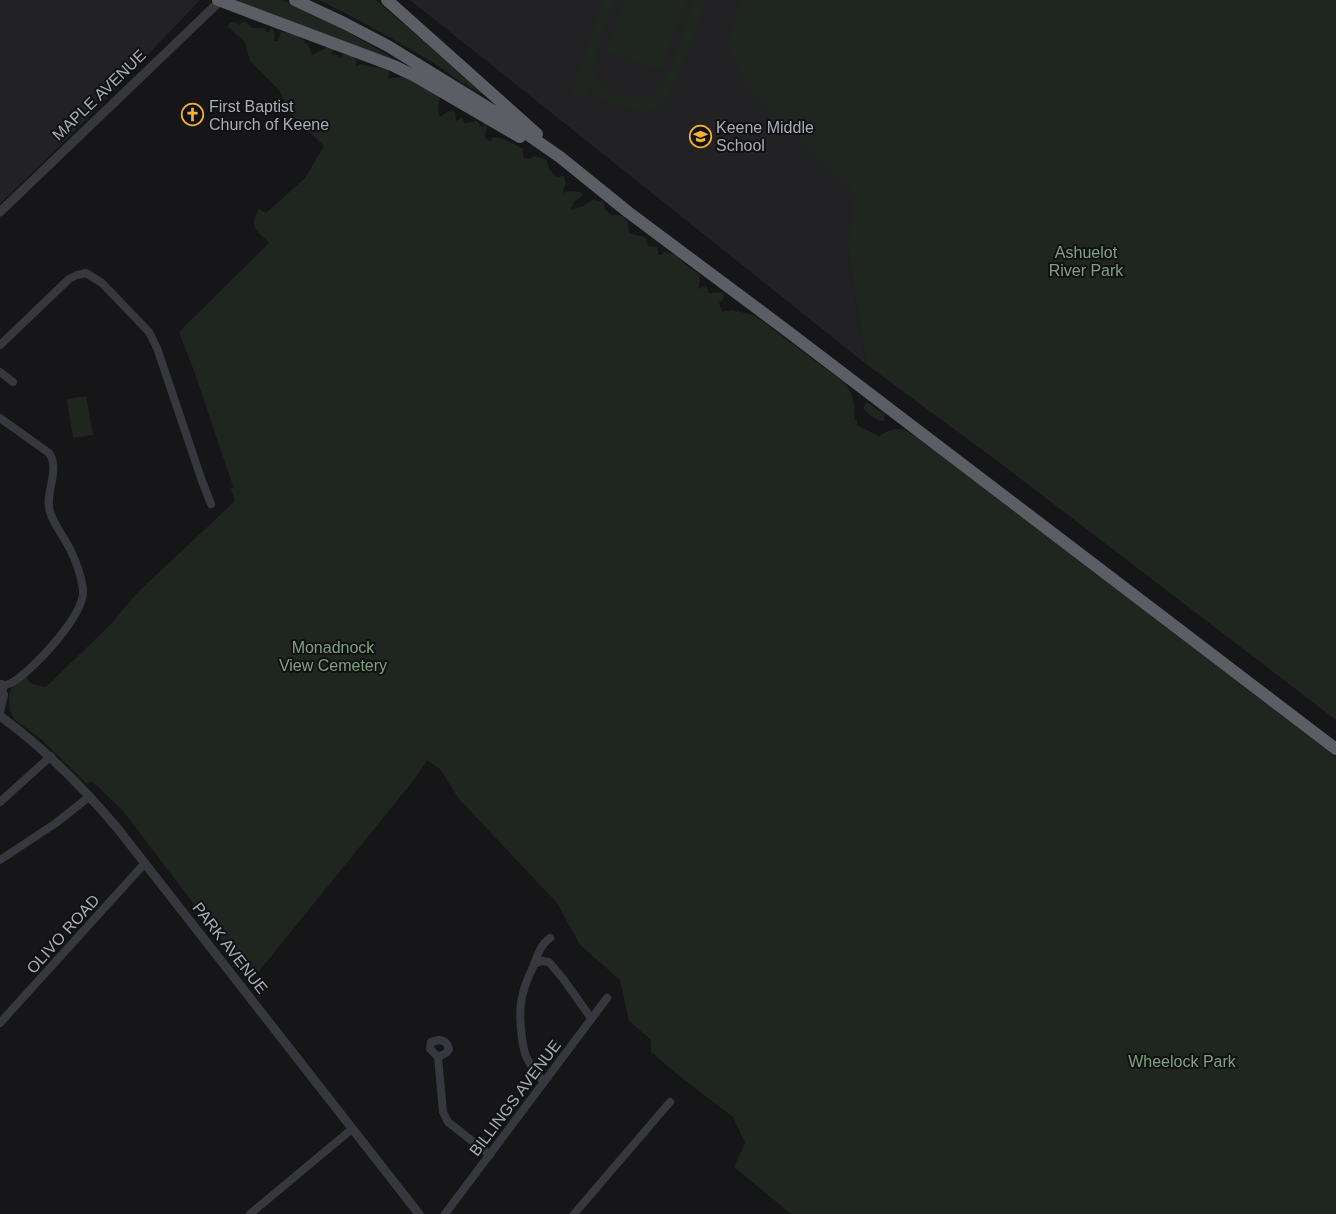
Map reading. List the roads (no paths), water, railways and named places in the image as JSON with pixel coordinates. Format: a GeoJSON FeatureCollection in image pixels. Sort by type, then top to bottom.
{"type":"FeatureCollection","features":[{"type":"Feature","properties":{"kind":"highway"},"geometry":{"type":"LineString","coordinates":[[219,0],[394,66],[415,76],[503,128],[560,156]]}},
{"type":"Feature","properties":{"kind":"highway"},"geometry":{"type":"LineString","coordinates":[[295,0],[388,46],[492,110],[560,156],[628,212],[1336,749]]}},
{"type":"Feature","properties":{"kind":"highway"},"geometry":{"type":"LineString","coordinates":[[387,0],[527,123],[560,156]]}},
{"type":"Feature","properties":{"kind":"street","name":"MAPLE AVENUE"},"geometry":{"type":"LineString","coordinates":[[0,212],[219,0]]}},
{"type":"Feature","properties":{"kind":"street"},"geometry":{"type":"LineString","coordinates":[[0,345],[69,279],[86,273],[102,283],[149,332],[157,348],[202,481],[212,504]]}},
{"type":"Feature","properties":{"kind":"street"},"geometry":{"type":"LineString","coordinates":[[0,372],[14,382]]}},
{"type":"Feature","properties":{"kind":"street"},"geometry":{"type":"LineString","coordinates":[[0,418],[52,457],[53,468],[48,504],[50,512],[70,550],[80,579],[83,597],[81,604],[58,639],[14,682],[1,684]]}},
{"type":"Feature","properties":{"kind":"street","name":"PARK AVENUE"},"geometry":{"type":"LineString","coordinates":[[1,684],[4,695],[0,714],[51,756],[90,796],[145,863],[419,1214]]}},
{"type":"Feature","properties":{"kind":"street"},"geometry":{"type":"LineString","coordinates":[[0,802],[51,756]]}},
{"type":"Feature","properties":{"kind":"street"},"geometry":{"type":"LineString","coordinates":[[0,860],[56,823],[90,796]]}},
{"type":"Feature","properties":{"kind":"street","name":"OLIVO ROAD"},"geometry":{"type":"LineString","coordinates":[[0,1023],[145,863]]}},
{"type":"Feature","properties":{"kind":"street"},"geometry":{"type":"LineString","coordinates":[[544,1082],[526,1058],[520,1023],[520,1007],[526,980],[539,950],[550,938]]}},
{"type":"Feature","properties":{"kind":"street"},"geometry":{"type":"LineString","coordinates":[[534,964],[542,961],[549,962],[591,1018]]}},
{"type":"Feature","properties":{"kind":"street","name":"BILLINGS AVENUE"},"geometry":{"type":"LineString","coordinates":[[446,1214],[606,998]]}},
{"type":"Feature","properties":{"kind":"street"},"geometry":{"type":"LineString","coordinates":[[438,1056],[443,1112],[448,1122],[490,1155]]}},
{"type":"Feature","properties":{"kind":"street"},"geometry":{"type":"LineString","coordinates":[[574,1214],[670,1102]]}},
{"type":"Feature","properties":{"kind":"street"},"geometry":{"type":"LineString","coordinates":[[250,1214],[352,1129]]}},
{"type":"Feature","properties":{"kind":"place","name":"First Baptist Church of Keene"},"geometry":{"type":"Point","coordinates":[193,115]}},
{"type":"Feature","properties":{"kind":"place","name":"Keene Middle School"},"geometry":{"type":"Point","coordinates":[700,136]}},
{"type":"Feature","properties":{"kind":"park label","name":"Ashuelot River Park"},"geometry":{"type":"Point","coordinates":[1086,261]}},
{"type":"Feature","properties":{"kind":"park label","name":"Monadnock View Cemetery"},"geometry":{"type":"Point","coordinates":[333,656]}},
{"type":"Feature","properties":{"kind":"park label","name":"Wheelock Park"},"geometry":{"type":"Point","coordinates":[1182,1061]}}]}
